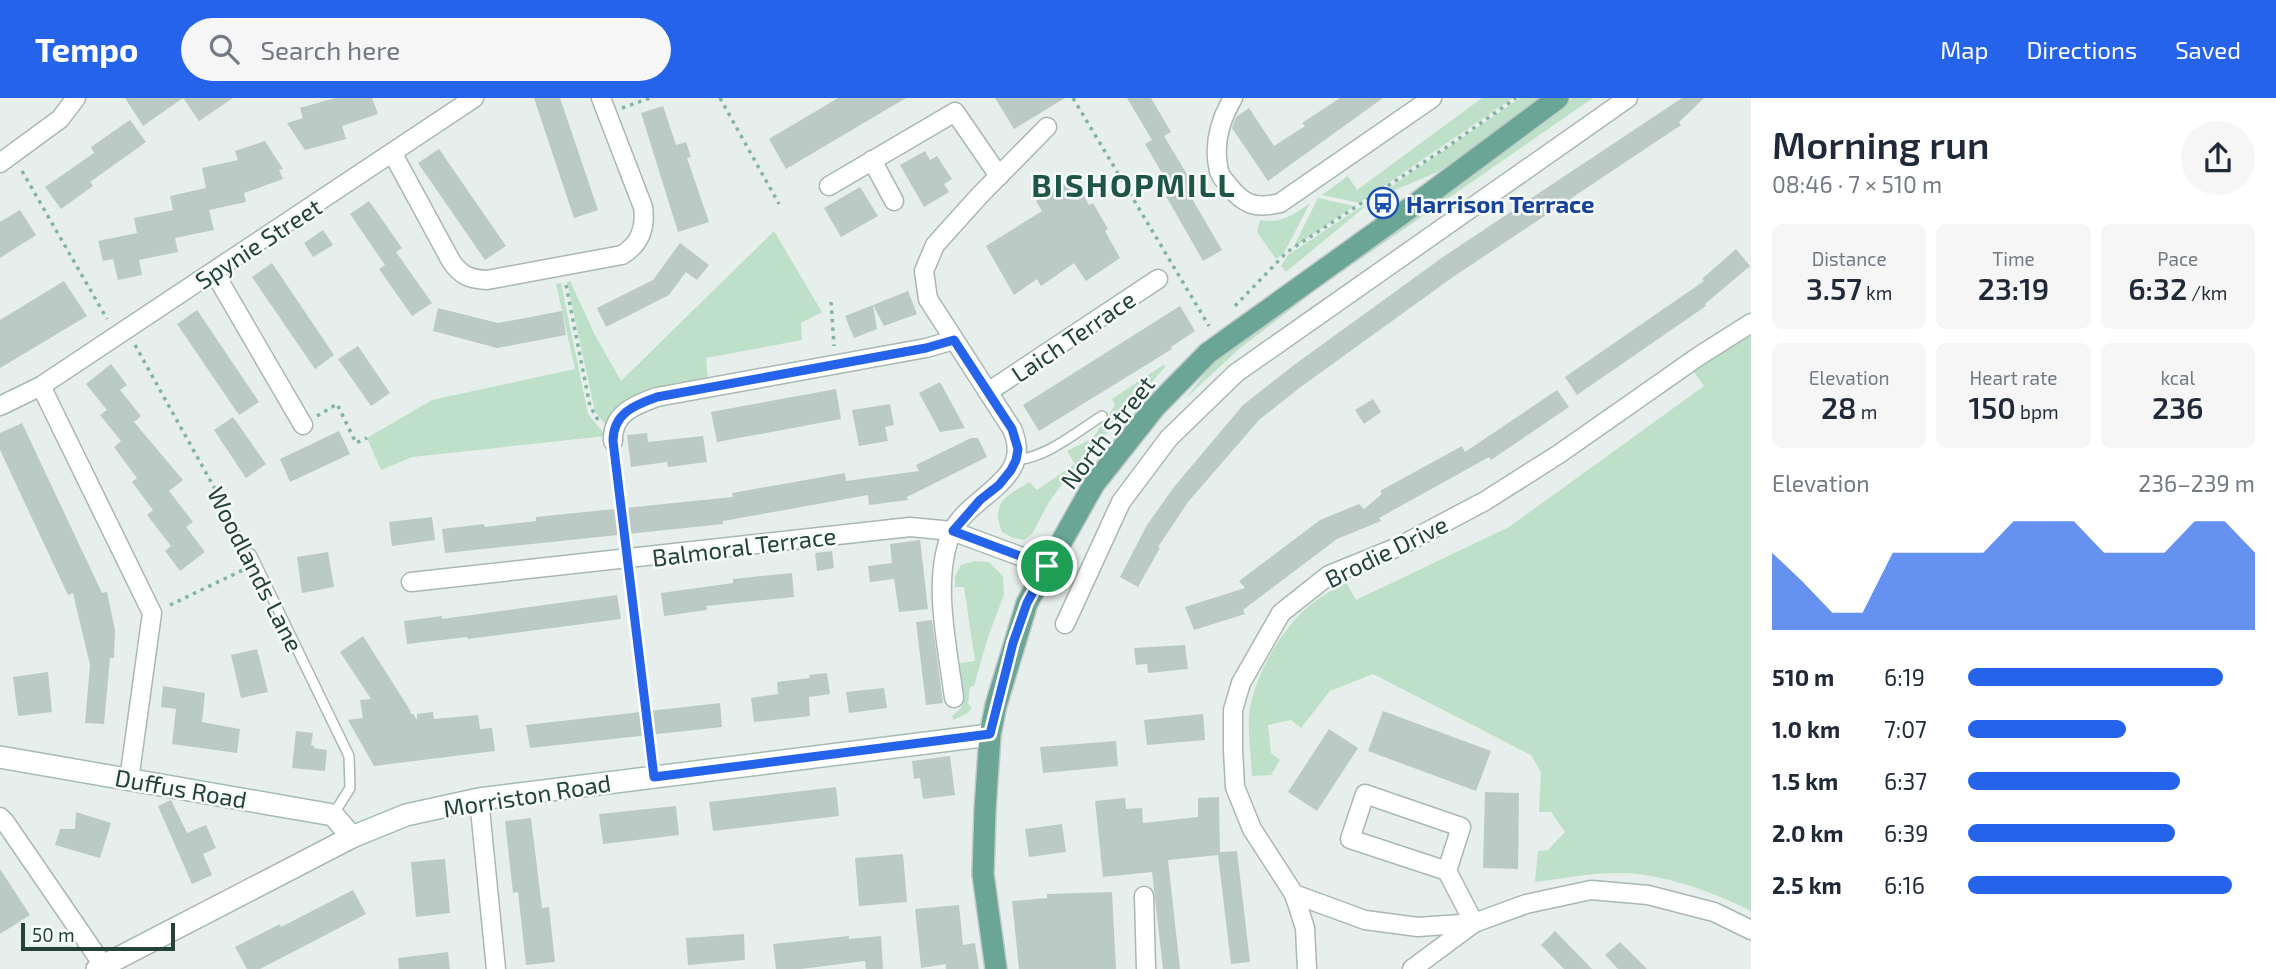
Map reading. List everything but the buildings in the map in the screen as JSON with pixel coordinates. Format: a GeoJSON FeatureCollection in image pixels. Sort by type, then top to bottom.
{"type":"FeatureCollection","features":[{"type":"Feature","properties":{"kind":"main road","name":"North Street"},"geometry":{"type":"LineString","coordinates":[[996,969],[983,874],[990,734],[1013,643],[1027,603],[1094,484],[1155,407],[1208,353],[1558,98]]}},
{"type":"Feature","properties":{"kind":"main road","name":"Morriston Road"},"geometry":{"type":"LineString","coordinates":[[99,968],[352,837],[406,815],[478,799],[990,734]]}},
{"type":"Feature","properties":{"kind":"main road","name":"Duffus Road"},"geometry":{"type":"LineString","coordinates":[[0,757],[333,815]]}},
{"type":"Feature","properties":{"kind":"main road"},"geometry":{"type":"LineString","coordinates":[[333,815],[352,837]]}},
{"type":"Feature","properties":{"kind":"street"},"geometry":{"type":"LineString","coordinates":[[5,159],[60,120],[76,98]]}},
{"type":"Feature","properties":{"kind":"street","name":"Spynie Street"},"geometry":{"type":"LineString","coordinates":[[0,406],[41,386],[474,98]]}},
{"type":"Feature","properties":{"kind":"street"},"geometry":{"type":"LineString","coordinates":[[1233,98],[1224,113],[1218,134],[1219,174],[1234,192],[1247,202],[1261,207],[1280,203],[1432,98]]}},
{"type":"Feature","properties":{"kind":"street"},"geometry":{"type":"LineString","coordinates":[[1065,624],[1121,502],[1169,438],[1236,373],[1628,98]]}},
{"type":"Feature","properties":{"kind":"street"},"geometry":{"type":"LineString","coordinates":[[393,154],[460,274],[487,280],[622,255],[635,247],[642,234],[645,219],[643,207],[604,106]]}},
{"type":"Feature","properties":{"kind":"street"},"geometry":{"type":"LineString","coordinates":[[829,186],[955,112],[999,176]]}},
{"type":"Feature","properties":{"kind":"street"},"geometry":{"type":"LineString","coordinates":[[954,698],[941,589],[942,571],[953,531],[1011,470],[1016,460],[1017,440],[928,299],[924,271],[935,245],[1047,127]]}},
{"type":"Feature","properties":{"kind":"street"},"geometry":{"type":"LineString","coordinates":[[872,160],[894,201]]}},
{"type":"Feature","properties":{"kind":"street"},"geometry":{"type":"LineString","coordinates":[[214,272],[303,425]]}},
{"type":"Feature","properties":{"kind":"street","name":"Laich Terrace"},"geometry":{"type":"LineString","coordinates":[[988,393],[1158,279]]}},
{"type":"Feature","properties":{"kind":"street","name":"Brodie Drive"},"geometry":{"type":"LineString","coordinates":[[1307,969],[1305,928],[1294,894],[1252,829],[1235,787],[1233,710],[1241,683],[1281,613],[1329,575],[1400,546],[1485,501],[1751,323]]}},
{"type":"Feature","properties":{"kind":"street"},"geometry":{"type":"LineString","coordinates":[[613,436],[619,419],[633,405],[657,397],[926,348],[954,340]]}},
{"type":"Feature","properties":{"kind":"street"},"geometry":{"type":"LineString","coordinates":[[41,386],[152,613],[129,780]]}},
{"type":"Feature","properties":{"kind":"street","name":"Balmoral Terrace"},"geometry":{"type":"LineString","coordinates":[[411,582],[910,527],[953,531],[1047,566]]}},
{"type":"Feature","properties":{"kind":"street"},"geometry":{"type":"LineString","coordinates":[[1447,871],[1461,827],[1365,794],[1350,839],[1447,871],[1474,923]]}},
{"type":"Feature","properties":{"kind":"street"},"geometry":{"type":"LineString","coordinates":[[478,799],[495,969]]}},
{"type":"Feature","properties":{"kind":"street"},"geometry":{"type":"LineString","coordinates":[[0,817],[99,968]]}},
{"type":"Feature","properties":{"kind":"street"},"geometry":{"type":"LineString","coordinates":[[1294,894],[1365,920],[1418,928],[1474,923],[1526,904],[1591,890],[1647,895],[1714,912],[1751,930]]}},
{"type":"Feature","properties":{"kind":"street"},"geometry":{"type":"LineString","coordinates":[[1144,896],[1146,969]]}},
{"type":"Feature","properties":{"kind":"street"},"geometry":{"type":"LineString","coordinates":[[1412,969],[1474,923]]}},
{"type":"Feature","properties":{"kind":"lane"},"geometry":{"type":"LineString","coordinates":[[1016,460],[1030,459],[1043,453],[1102,416]]}},
{"type":"Feature","properties":{"kind":"lane","name":"Woodlands Lane"},"geometry":{"type":"LineString","coordinates":[[254,559],[349,756],[350,788],[333,815]]}},
{"type":"Feature","properties":{"kind":"path"},"geometry":{"type":"LineString","coordinates":[[604,106],[650,98]]}},
{"type":"Feature","properties":{"kind":"path"},"geometry":{"type":"LineString","coordinates":[[720,98],[779,204]]}},
{"type":"Feature","properties":{"kind":"path","name":"Woodlands Lane"},"geometry":{"type":"LineString","coordinates":[[5,159],[121,333],[254,559]]}},
{"type":"Feature","properties":{"kind":"path"},"geometry":{"type":"LineString","coordinates":[[561,266],[590,406],[593,414],[613,436],[654,777]]}},
{"type":"Feature","properties":{"kind":"path"},"geometry":{"type":"LineString","coordinates":[[831,302],[835,363]]}},
{"type":"Feature","properties":{"kind":"path"},"geometry":{"type":"LineString","coordinates":[[303,425],[337,404],[356,443],[367,438]]}},
{"type":"Feature","properties":{"kind":"path"},"geometry":{"type":"LineString","coordinates":[[152,613],[254,559]]}},
{"type":"Feature","properties":{"kind":"green space"},"geometry":{"type":"Polygon","coordinates":[[[1482,98],[1513,98],[1359,203],[1322,195],[1348,176],[1357,190],[1482,98]]]}},
{"type":"Feature","properties":{"kind":"green space"},"geometry":{"type":"Polygon","coordinates":[[[1520,98],[1546,98],[1440,171],[1388,193],[1389,188],[1520,98]]]}},
{"type":"Feature","properties":{"kind":"green space"},"geometry":{"type":"Polygon","coordinates":[[[1572,98],[1593,98],[1316,290],[1239,349],[1186,398],[1218,356],[1307,283],[1572,98]]]}},
{"type":"Feature","properties":{"kind":"green space"},"geometry":{"type":"Polygon","coordinates":[[[1318,198],[1354,206],[1293,248],[1318,198]]]}},
{"type":"Feature","properties":{"kind":"green space"},"geometry":{"type":"Polygon","coordinates":[[[1310,203],[1284,253],[1276,259],[1257,232],[1260,220],[1286,218],[1310,203]]]}},
{"type":"Feature","properties":{"kind":"green space"},"geometry":{"type":"Polygon","coordinates":[[[1367,205],[1286,272],[1281,266],[1288,255],[1367,205]]]}},
{"type":"Feature","properties":{"kind":"green space"},"geometry":{"type":"Polygon","coordinates":[[[774,231],[822,312],[801,323],[802,340],[706,358],[708,379],[660,391],[607,426],[595,412],[567,282],[570,281],[595,335],[621,381],[774,231]]]}},
{"type":"Feature","properties":{"kind":"green space"},"geometry":{"type":"Polygon","coordinates":[[[561,283],[588,414],[606,436],[412,457],[381,470],[367,438],[432,400],[575,369],[556,284],[561,283]]]}},
{"type":"Feature","properties":{"kind":"green space"},"geometry":{"type":"Polygon","coordinates":[[[1751,336],[1751,911],[1722,897],[1654,876],[1600,874],[1535,882],[1538,851],[1548,850],[1565,832],[1551,812],[1539,812],[1541,772],[1531,755],[1373,674],[1330,691],[1301,728],[1291,720],[1268,725],[1271,753],[1280,760],[1271,775],[1252,776],[1249,716],[1256,686],[1279,641],[1310,605],[1346,582],[1356,600],[1509,527],[1704,386],[1691,368],[1751,336]]]}},
{"type":"Feature","properties":{"kind":"green space"},"geometry":{"type":"Polygon","coordinates":[[[1163,365],[1166,366],[1063,483],[1032,534],[1024,540],[1002,532],[998,514],[1003,501],[1029,482],[1037,490],[1075,464],[1067,451],[1093,438],[1115,405],[1112,399],[1163,365]]]}},
{"type":"Feature","properties":{"kind":"green space"},"geometry":{"type":"Polygon","coordinates":[[[975,561],[989,562],[1003,576],[1004,595],[974,686],[970,687],[968,704],[972,708],[953,720],[952,716],[961,708],[963,695],[960,663],[975,661],[964,587],[955,587],[955,576],[961,565],[975,561]]]}},
{"type":"Feature","properties":{"kind":"place","name":"Harrison Terrace"},"geometry":{"type":"Point","coordinates":[1383,203]}},
{"type":"Feature","properties":{"kind":"district","name":"BISHOPMILL"},"geometry":{"type":"Point","coordinates":[1134,184]}},
{"type":"Feature","properties":{"kind":"route"},"geometry":{"type":"LineString","coordinates":[[954,340],[1012,429],[1018,449],[1011,470],[999,485],[967,513],[953,531],[1047,566],[1027,603],[1013,643],[990,734],[654,777],[626,559],[613,441],[615,425],[633,405],[657,397],[926,348],[954,340]]}}]}
